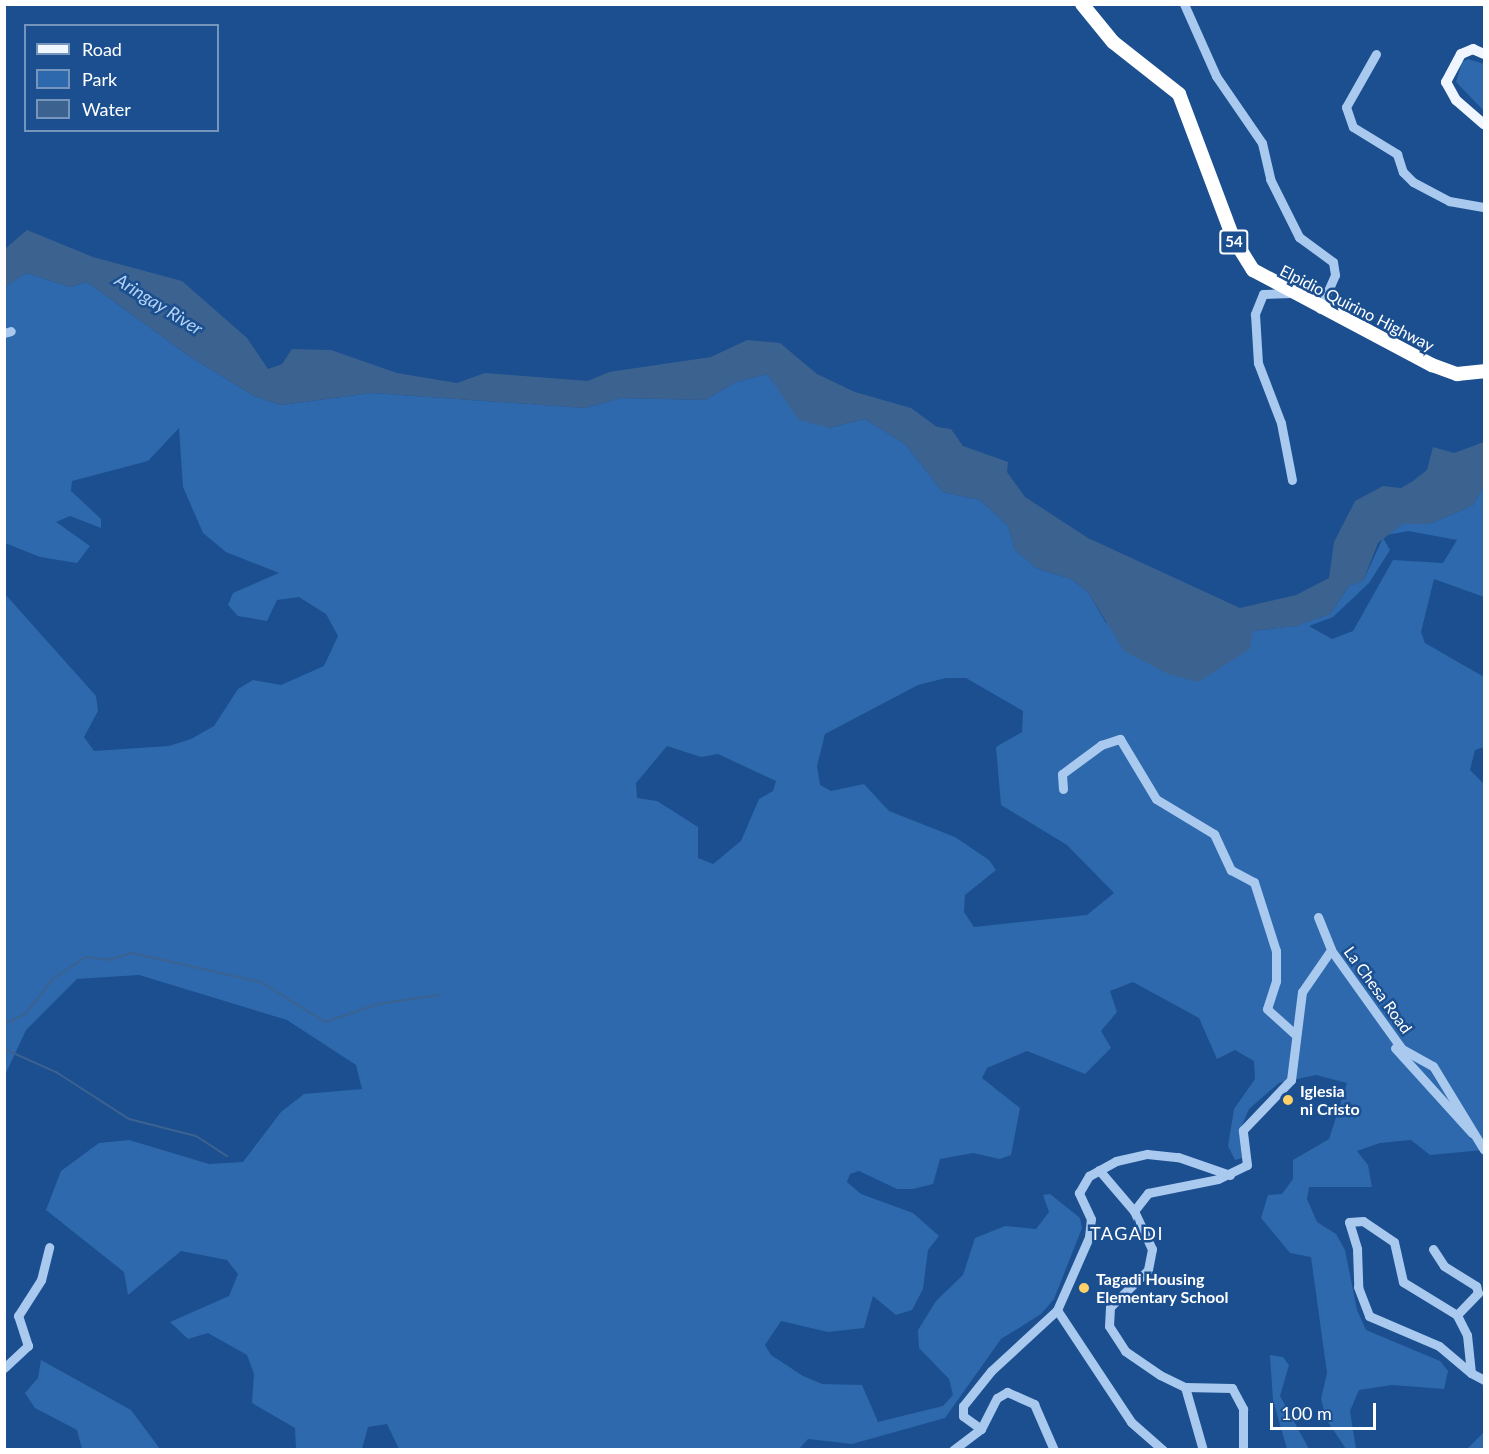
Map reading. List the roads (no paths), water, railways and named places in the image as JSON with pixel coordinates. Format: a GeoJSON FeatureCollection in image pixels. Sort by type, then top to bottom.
{"type":"FeatureCollection","features":[{"type":"Feature","properties":{"kind":"highway","name":"Elpidio Quirino Highway"},"geometry":{"type":"LineString","coordinates":[[1082,4],[1113,42],[1179,94],[1239,251],[1261,276],[1320,310],[1450,372],[1485,371]]}},
{"type":"Feature","properties":{"kind":"main road"},"geometry":{"type":"LineString","coordinates":[[1485,54],[1473,49],[1461,54],[1446,82],[1456,100],[1485,124]]}},
{"type":"Feature","properties":{"kind":"street"},"geometry":{"type":"LineString","coordinates":[[1184,4],[1199,27],[1216,76],[1262,143],[1270,179],[1299,237],[1334,262],[1335,275],[1320,310]]}},
{"type":"Feature","properties":{"kind":"street"},"geometry":{"type":"LineString","coordinates":[[1376,54],[1346,107],[1353,126],[1397,154],[1403,172],[1413,182],[1449,201],[1485,207]]}},
{"type":"Feature","properties":{"kind":"street"},"geometry":{"type":"LineString","coordinates":[[1290,293],[1263,294],[1255,314],[1258,363],[1281,423],[1292,480]]}},
{"type":"Feature","properties":{"kind":"street"},"geometry":{"type":"LineString","coordinates":[[1063,789],[1062,774],[1094,749],[1120,739],[1156,799],[1214,834],[1231,870],[1254,882],[1276,951],[1276,981],[1267,1009],[1296,1035]]}},
{"type":"Feature","properties":{"kind":"street"},"geometry":{"type":"LineString","coordinates":[[1317,917],[1331,950]]}},
{"type":"Feature","properties":{"kind":"street","name":"La Chesa Road"},"geometry":{"type":"LineString","coordinates":[[1230,1175],[1247,1165],[1243,1130],[1286,1089],[1305,982],[1331,950],[1406,1053],[1433,1066],[1485,1150]]}},
{"type":"Feature","properties":{"kind":"street"},"geometry":{"type":"LineString","coordinates":[[1389,1031],[1404,1062],[1477,1138]]}},
{"type":"Feature","properties":{"kind":"street"},"geometry":{"type":"LineString","coordinates":[[981,1429],[963,1416],[965,1402],[1057,1310],[1091,1226],[1079,1200],[1080,1188],[1099,1170],[1147,1154],[1178,1157],[1230,1175]]}},
{"type":"Feature","properties":{"kind":"street"},"geometry":{"type":"LineString","coordinates":[[1099,1170],[1134,1211],[1149,1237],[1151,1263],[1110,1307],[1109,1326],[1136,1362],[1185,1387],[1232,1388],[1243,1409],[1243,1449]]}},
{"type":"Feature","properties":{"kind":"street"},"geometry":{"type":"LineString","coordinates":[[1134,1211],[1148,1192],[1230,1175]]}},
{"type":"Feature","properties":{"kind":"street"},"geometry":{"type":"LineString","coordinates":[[1472,1373],[1467,1335],[1457,1316],[1403,1282],[1394,1242],[1363,1221],[1349,1222],[1358,1249],[1359,1294],[1369,1316],[1438,1346],[1472,1373],[1485,1380]]}},
{"type":"Feature","properties":{"kind":"street"},"geometry":{"type":"LineString","coordinates":[[4,1368],[28,1346],[18,1316],[41,1280],[49,1247]]}},
{"type":"Feature","properties":{"kind":"street"},"geometry":{"type":"LineString","coordinates":[[1433,1249],[1444,1266],[1476,1286],[1478,1293],[1457,1316]]}},
{"type":"Feature","properties":{"kind":"street"},"geometry":{"type":"LineString","coordinates":[[1057,1310],[1131,1422],[1163,1449]]}},
{"type":"Feature","properties":{"kind":"street"},"geometry":{"type":"LineString","coordinates":[[1185,1387],[1203,1449]]}},
{"type":"Feature","properties":{"kind":"street"},"geometry":{"type":"LineString","coordinates":[[953,1449],[981,1429],[997,1398],[1015,1392],[1039,1411],[1054,1449]]}},
{"type":"Feature","properties":{"kind":"water","name":"Aringay River"},"geometry":{"type":"Polygon","coordinates":[[[27,230],[93,257],[182,281],[247,338],[268,369],[282,364],[292,349],[331,350],[397,373],[457,383],[485,373],[588,381],[609,372],[711,357],[747,340],[780,343],[817,374],[855,392],[911,408],[937,427],[951,429],[963,446],[1008,462],[1007,472],[1025,497],[1088,538],[1240,608],[1296,595],[1329,578],[1334,542],[1355,501],[1383,486],[1401,488],[1413,481],[1427,470],[1433,447],[1454,453],[1484,442],[1484,486],[1473,505],[1429,524],[1402,524],[1378,543],[1363,581],[1349,586],[1330,614],[1296,626],[1253,631],[1250,649],[1198,682],[1168,674],[1124,651],[1088,592],[1071,579],[1036,568],[1015,550],[1008,526],[980,500],[943,492],[905,444],[865,419],[829,428],[799,420],[767,374],[736,382],[705,400],[621,398],[585,408],[372,393],[281,405],[254,396],[189,356],[87,282],[70,287],[26,273],[5,287],[5,249],[27,230]]]}},
{"type":"Feature","properties":{"kind":"waterway"},"geometry":{"type":"LineString","coordinates":[[4,1024],[25,1014],[53,979],[86,957],[109,960],[132,953],[261,982],[325,1022],[378,1004],[438,995]]}},
{"type":"Feature","properties":{"kind":"waterway"},"geometry":{"type":"LineString","coordinates":[[4,1049],[56,1072],[129,1119],[196,1136],[227,1156]]}},
{"type":"Feature","properties":{"kind":"place","name":"Iglesia ni Cristo"},"geometry":{"type":"Point","coordinates":[1288,1100]}},
{"type":"Feature","properties":{"kind":"place","name":"Tagadi Housing Elementary School"},"geometry":{"type":"Point","coordinates":[1084,1288]}},
{"type":"Feature","properties":{"kind":"district","name":"TAGADI"},"geometry":{"type":"Point","coordinates":[1127,1233]}}]}
